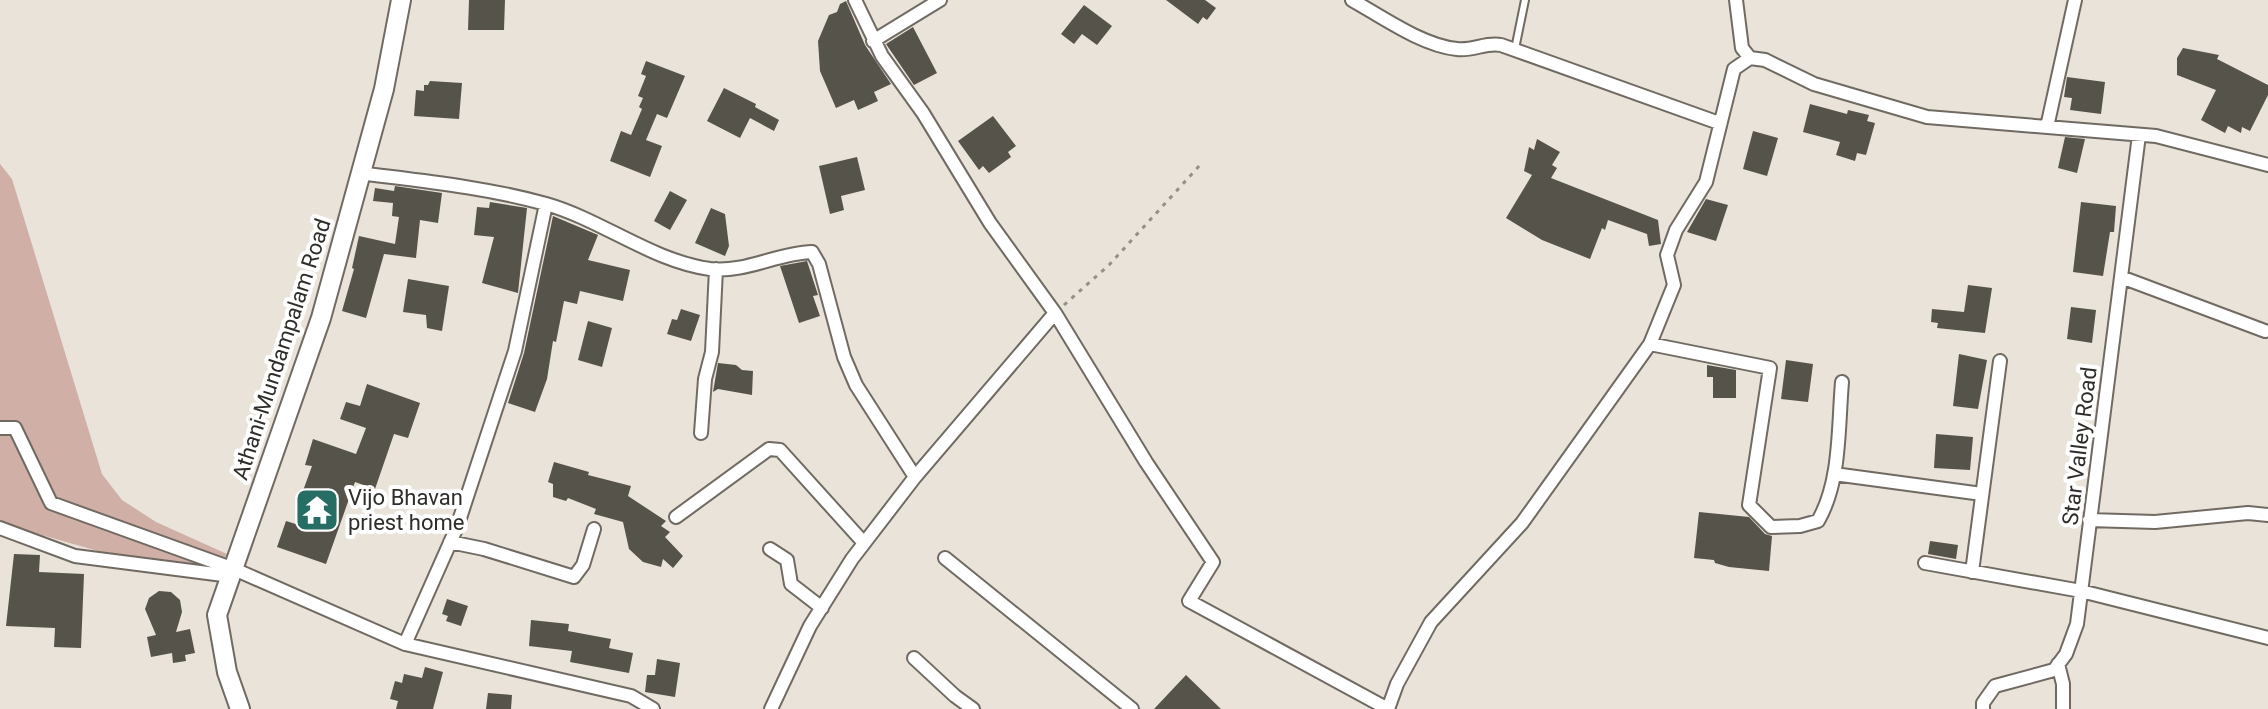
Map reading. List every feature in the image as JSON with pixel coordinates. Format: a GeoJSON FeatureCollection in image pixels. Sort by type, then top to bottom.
{"type":"FeatureCollection","features":[{"type":"Feature","properties":{"kind":"street","name":"Athani-Mundampalam Road"},"geometry":{"type":"LineString","coordinates":[[240,709],[227,672],[217,615],[321,318],[384,89],[401,0]]}},
{"type":"Feature","properties":{"kind":"street"},"geometry":{"type":"LineString","coordinates":[[855,0],[873,41],[923,113],[990,223],[1055,313],[1146,462],[1213,562],[1189,601],[1388,709],[1397,684],[1431,622],[1522,523],[1650,344],[1674,285],[1667,255],[1676,230],[1706,182],[1734,69],[1750,58],[1765,60],[1814,84],[1927,117],[2156,136],[2268,165]]}},
{"type":"Feature","properties":{"kind":"street"},"geometry":{"type":"LineString","coordinates":[[873,41],[940,0]]}},
{"type":"Feature","properties":{"kind":"street"},"geometry":{"type":"LineString","coordinates":[[1352,0],[1403,30],[1443,46],[1459,50],[1490,43],[1515,49],[1719,123]]}},
{"type":"Feature","properties":{"kind":"street"},"geometry":{"type":"LineString","coordinates":[[1736,0],[1742,48],[1750,58]]}},
{"type":"Feature","properties":{"kind":"street"},"geometry":{"type":"LineString","coordinates":[[2047,127],[2075,0]]}},
{"type":"Feature","properties":{"kind":"street","name":"Star Valley Road"},"geometry":{"type":"LineString","coordinates":[[2058,664],[2066,654],[2077,624],[2139,135]]}},
{"type":"Feature","properties":{"kind":"street"},"geometry":{"type":"LineString","coordinates":[[359,173],[483,190],[546,204],[576,214],[669,258],[716,269],[744,268],[796,253],[812,252],[819,264],[844,357],[856,385],[915,477]]}},
{"type":"Feature","properties":{"kind":"street"},"geometry":{"type":"LineString","coordinates":[[405,644],[450,542],[515,351],[546,204]]}},
{"type":"Feature","properties":{"kind":"street"},"geometry":{"type":"LineString","coordinates":[[701,433],[705,379],[712,352],[716,269]]}},
{"type":"Feature","properties":{"kind":"street"},"geometry":{"type":"LineString","coordinates":[[2121,277],[2265,331]]}},
{"type":"Feature","properties":{"kind":"street"},"geometry":{"type":"LineString","coordinates":[[787,709],[773,705],[810,626],[864,543],[915,477],[1055,313]]}},
{"type":"Feature","properties":{"kind":"street"},"geometry":{"type":"LineString","coordinates":[[1650,344],[1770,368],[1749,505],[1771,527],[1800,526],[1818,521],[1827,505],[1834,474],[1842,382]]}},
{"type":"Feature","properties":{"kind":"street"},"geometry":{"type":"LineString","coordinates":[[1972,572],[2000,361]]}},
{"type":"Feature","properties":{"kind":"street"},"geometry":{"type":"LineString","coordinates":[[0,428],[15,428],[51,503],[232,572],[405,644],[631,696],[653,709]]}},
{"type":"Feature","properties":{"kind":"street"},"geometry":{"type":"LineString","coordinates":[[676,517],[769,449],[780,450],[864,543]]}},
{"type":"Feature","properties":{"kind":"street"},"geometry":{"type":"LineString","coordinates":[[1834,474],[1982,494]]}},
{"type":"Feature","properties":{"kind":"street"},"geometry":{"type":"LineString","coordinates":[[2089,520],[2155,522],[2248,513],[2268,515]]}},
{"type":"Feature","properties":{"kind":"street"},"geometry":{"type":"LineString","coordinates":[[0,528],[75,556],[232,572]]}},
{"type":"Feature","properties":{"kind":"street"},"geometry":{"type":"LineString","coordinates":[[450,542],[484,549],[574,577],[583,565],[594,529]]}},
{"type":"Feature","properties":{"kind":"street"},"geometry":{"type":"LineString","coordinates":[[770,549],[787,560],[791,584],[822,608]]}},
{"type":"Feature","properties":{"kind":"street"},"geometry":{"type":"LineString","coordinates":[[945,558],[1116,705],[1132,709]]}},
{"type":"Feature","properties":{"kind":"street"},"geometry":{"type":"LineString","coordinates":[[1925,563],[2081,591],[2268,638]]}},
{"type":"Feature","properties":{"kind":"street"},"geometry":{"type":"LineString","coordinates":[[914,658],[973,709]]}},
{"type":"Feature","properties":{"kind":"street"},"geometry":{"type":"LineString","coordinates":[[1983,709],[1983,703],[1995,686],[2054,670],[2058,664]]}},
{"type":"Feature","properties":{"kind":"street"},"geometry":{"type":"LineString","coordinates":[[2058,664],[2063,684],[2063,709]]}},
{"type":"Feature","properties":{"kind":"lane"},"geometry":{"type":"LineString","coordinates":[[1515,49],[1525,0]]}},
{"type":"Feature","properties":{"kind":"path"},"geometry":{"type":"LineString","coordinates":[[1055,313],[1109,265],[1201,164]]}},
{"type":"Feature","properties":{"kind":"shaded area"},"geometry":{"type":"Polygon","coordinates":[[[0,164],[12,179],[102,474],[122,500],[156,522],[227,554],[216,571],[115,556],[0,523],[0,164]]]}},
{"type":"Feature","properties":{"kind":"building"},"geometry":{"type":"Polygon","coordinates":[[[469,0],[505,0],[504,30],[468,30],[469,0]]]}},
{"type":"Feature","properties":{"kind":"building"},"geometry":{"type":"Polygon","coordinates":[[[1166,0],[1205,0],[1216,8],[1207,20],[1203,17],[1198,24],[1166,0]]]}},
{"type":"Feature","properties":{"kind":"building"},"geometry":{"type":"Polygon","coordinates":[[[846,1],[865,45],[891,84],[874,92],[878,101],[858,110],[854,100],[836,108],[820,71],[818,41],[829,15],[837,12],[840,4],[846,1]]]}},
{"type":"Feature","properties":{"kind":"building"},"geometry":{"type":"Polygon","coordinates":[[[1084,5],[1112,26],[1097,45],[1082,34],[1074,44],[1061,34],[1084,5]]]}},
{"type":"Feature","properties":{"kind":"building"},"geometry":{"type":"Polygon","coordinates":[[[913,27],[937,73],[914,85],[886,44],[913,27]]]}},
{"type":"Feature","properties":{"kind":"building"},"geometry":{"type":"Polygon","coordinates":[[[2183,48],[2219,55],[2217,59],[2268,85],[2268,95],[2250,131],[2242,127],[2241,133],[2228,126],[2225,133],[2201,120],[2216,90],[2177,75],[2177,58],[2183,48]]]}},
{"type":"Feature","properties":{"kind":"building"},"geometry":{"type":"Polygon","coordinates":[[[646,61],[685,76],[667,118],[657,114],[646,140],[662,146],[650,177],[610,161],[621,131],[631,135],[642,109],[639,107],[643,98],[638,96],[646,76],[641,74],[646,61]]]}},
{"type":"Feature","properties":{"kind":"building"},"geometry":{"type":"Polygon","coordinates":[[[2067,77],[2105,82],[2101,114],[2070,110],[2072,98],[2064,97],[2067,77]]]}},
{"type":"Feature","properties":{"kind":"building"},"geometry":{"type":"Polygon","coordinates":[[[430,81],[462,83],[459,119],[414,116],[416,90],[424,91],[424,85],[430,81]]]}},
{"type":"Feature","properties":{"kind":"building"},"geometry":{"type":"Polygon","coordinates":[[[724,88],[779,120],[774,131],[750,118],[740,138],[707,121],[724,88]]]}},
{"type":"Feature","properties":{"kind":"building"},"geometry":{"type":"Polygon","coordinates":[[[1810,104],[1847,114],[1848,110],[1869,115],[1867,121],[1875,123],[1866,155],[1857,153],[1855,161],[1836,155],[1840,142],[1803,132],[1810,104]]]}},
{"type":"Feature","properties":{"kind":"building"},"geometry":{"type":"Polygon","coordinates":[[[993,116],[1016,146],[1008,152],[1011,157],[989,173],[983,166],[979,170],[958,141],[993,116]]]}},
{"type":"Feature","properties":{"kind":"building"},"geometry":{"type":"Polygon","coordinates":[[[1753,131],[1778,138],[1767,176],[1743,169],[1753,131]]]}},
{"type":"Feature","properties":{"kind":"building"},"geometry":{"type":"Polygon","coordinates":[[[2065,137],[2085,139],[2077,173],[2058,168],[2065,137]]]}},
{"type":"Feature","properties":{"kind":"building"},"geometry":{"type":"Polygon","coordinates":[[[1537,139],[1560,152],[1552,165],[1557,168],[1551,178],[1658,220],[1661,244],[1649,246],[1647,234],[1608,220],[1590,259],[1542,240],[1506,218],[1532,175],[1524,171],[1529,147],[1534,150],[1537,139]]]}},
{"type":"Feature","properties":{"kind":"building"},"geometry":{"type":"Polygon","coordinates":[[[857,157],[865,190],[841,196],[844,210],[830,214],[819,166],[857,157]]]}},
{"type":"Feature","properties":{"kind":"building"},"geometry":{"type":"Polygon","coordinates":[[[395,186],[442,193],[438,223],[420,220],[416,258],[384,254],[366,318],[342,311],[354,269],[359,236],[395,244],[399,217],[392,216],[393,203],[373,201],[375,188],[394,191],[395,186]]]}},
{"type":"Feature","properties":{"kind":"building"},"geometry":{"type":"Polygon","coordinates":[[[670,191],[687,200],[670,230],[654,221],[670,191]]]}},
{"type":"Feature","properties":{"kind":"building"},"geometry":{"type":"Polygon","coordinates":[[[1706,199],[1728,205],[1716,241],[1687,232],[1706,199]]]}},
{"type":"Feature","properties":{"kind":"building"},"geometry":{"type":"Polygon","coordinates":[[[490,202],[527,208],[518,293],[482,283],[494,237],[474,235],[477,207],[489,208],[490,202]]]}},
{"type":"Feature","properties":{"kind":"building"},"geometry":{"type":"Polygon","coordinates":[[[2081,202],[2116,206],[2114,232],[2110,232],[2103,276],[2073,272],[2081,202]]]}},
{"type":"Feature","properties":{"kind":"building"},"geometry":{"type":"Polygon","coordinates":[[[711,208],[725,214],[729,246],[725,256],[695,243],[711,208]]]}},
{"type":"Feature","properties":{"kind":"building"},"geometry":{"type":"Polygon","coordinates":[[[553,216],[598,235],[588,260],[630,270],[623,301],[580,291],[577,304],[564,301],[547,379],[535,412],[508,403],[524,353],[553,216]]]}},
{"type":"Feature","properties":{"kind":"building"},"geometry":{"type":"Polygon","coordinates":[[[807,261],[818,295],[813,296],[820,316],[799,323],[780,266],[807,261]]]}},
{"type":"Feature","properties":{"kind":"building"},"geometry":{"type":"Polygon","coordinates":[[[408,279],[449,286],[442,331],[427,328],[426,315],[403,312],[408,279]]]}},
{"type":"Feature","properties":{"kind":"building"},"geometry":{"type":"Polygon","coordinates":[[[1968,285],[1992,288],[1985,333],[1937,328],[1938,323],[1931,322],[1932,309],[1964,312],[1968,285]]]}},
{"type":"Feature","properties":{"kind":"building"},"geometry":{"type":"Polygon","coordinates":[[[2071,307],[2096,310],[2092,343],[2067,339],[2071,307]]]}},
{"type":"Feature","properties":{"kind":"building"},"geometry":{"type":"Polygon","coordinates":[[[681,309],[700,315],[691,341],[667,334],[672,319],[677,320],[681,309]]]}},
{"type":"Feature","properties":{"kind":"building"},"geometry":{"type":"Polygon","coordinates":[[[588,321],[612,328],[602,367],[578,360],[588,321]]]}},
{"type":"Feature","properties":{"kind":"building"},"geometry":{"type":"Polygon","coordinates":[[[1959,354],[1987,360],[1978,409],[1953,406],[1959,354]]]}},
{"type":"Feature","properties":{"kind":"building"},"geometry":{"type":"Polygon","coordinates":[[[1786,360],[1813,364],[1808,402],[1781,399],[1786,360]]]}},
{"type":"Feature","properties":{"kind":"building"},"geometry":{"type":"Polygon","coordinates":[[[718,363],[753,371],[752,395],[718,389],[713,392],[718,363]]]}},
{"type":"Feature","properties":{"kind":"building"},"geometry":{"type":"Polygon","coordinates":[[[1707,365],[1736,370],[1736,398],[1713,398],[1713,377],[1707,377],[1707,365]]]}},
{"type":"Feature","properties":{"kind":"building"},"geometry":{"type":"Polygon","coordinates":[[[367,384],[420,403],[408,438],[394,434],[375,489],[355,482],[326,564],[277,547],[286,521],[299,525],[307,502],[300,499],[312,466],[305,465],[313,439],[356,454],[366,428],[340,419],[346,402],[360,406],[367,384]]]}},
{"type":"Feature","properties":{"kind":"building"},"geometry":{"type":"Polygon","coordinates":[[[1936,434],[1973,437],[1970,470],[1934,468],[1936,434]]]}},
{"type":"Feature","properties":{"kind":"building"},"geometry":{"type":"Polygon","coordinates":[[[554,462],[631,486],[628,496],[666,521],[661,526],[670,532],[665,537],[683,556],[673,568],[663,559],[661,567],[643,562],[629,549],[623,522],[594,514],[596,509],[568,498],[566,501],[553,497],[553,484],[548,482],[554,462]]]}},
{"type":"Feature","properties":{"kind":"building"},"geometry":{"type":"Polygon","coordinates":[[[1699,512],[1749,517],[1765,534],[1772,536],[1769,571],[1729,567],[1714,560],[1694,558],[1699,512]]]}},
{"type":"Feature","properties":{"kind":"building"},"geometry":{"type":"Polygon","coordinates":[[[1930,541],[1958,545],[1956,559],[1928,554],[1930,541]]]}},
{"type":"Feature","properties":{"kind":"building"},"geometry":{"type":"Polygon","coordinates":[[[14,554],[40,555],[39,572],[84,574],[81,648],[54,647],[55,628],[6,626],[14,554]]]}},
{"type":"Feature","properties":{"kind":"building"},"geometry":{"type":"Polygon","coordinates":[[[159,591],[171,592],[180,600],[182,612],[176,632],[190,629],[195,653],[185,655],[186,661],[173,663],[172,653],[151,657],[147,637],[156,635],[145,609],[149,598],[159,591]]]}},
{"type":"Feature","properties":{"kind":"building"},"geometry":{"type":"Polygon","coordinates":[[[447,599],[468,606],[461,626],[446,621],[448,616],[442,614],[447,599]]]}},
{"type":"Feature","properties":{"kind":"building"},"geometry":{"type":"Polygon","coordinates":[[[531,620],[569,624],[568,631],[611,639],[609,648],[633,653],[629,673],[570,662],[572,651],[529,646],[531,620]]]}},
{"type":"Feature","properties":{"kind":"building"},"geometry":{"type":"Polygon","coordinates":[[[657,659],[680,663],[675,697],[645,692],[647,675],[655,675],[657,659]]]}},
{"type":"Feature","properties":{"kind":"building"},"geometry":{"type":"Polygon","coordinates":[[[425,667],[443,672],[433,709],[396,709],[398,701],[390,699],[395,681],[402,683],[404,674],[422,678],[425,667]]]}},
{"type":"Feature","properties":{"kind":"building"},"geometry":{"type":"Polygon","coordinates":[[[1186,675],[1221,709],[1154,709],[1186,675]]]}},
{"type":"Feature","properties":{"kind":"building"},"geometry":{"type":"Polygon","coordinates":[[[488,693],[512,695],[511,709],[486,709],[488,693]]]}},
{"type":"Feature","properties":{"kind":"place","name":"Vijo Bhavan priest home"},"geometry":{"type":"Point","coordinates":[317,510]}}]}
